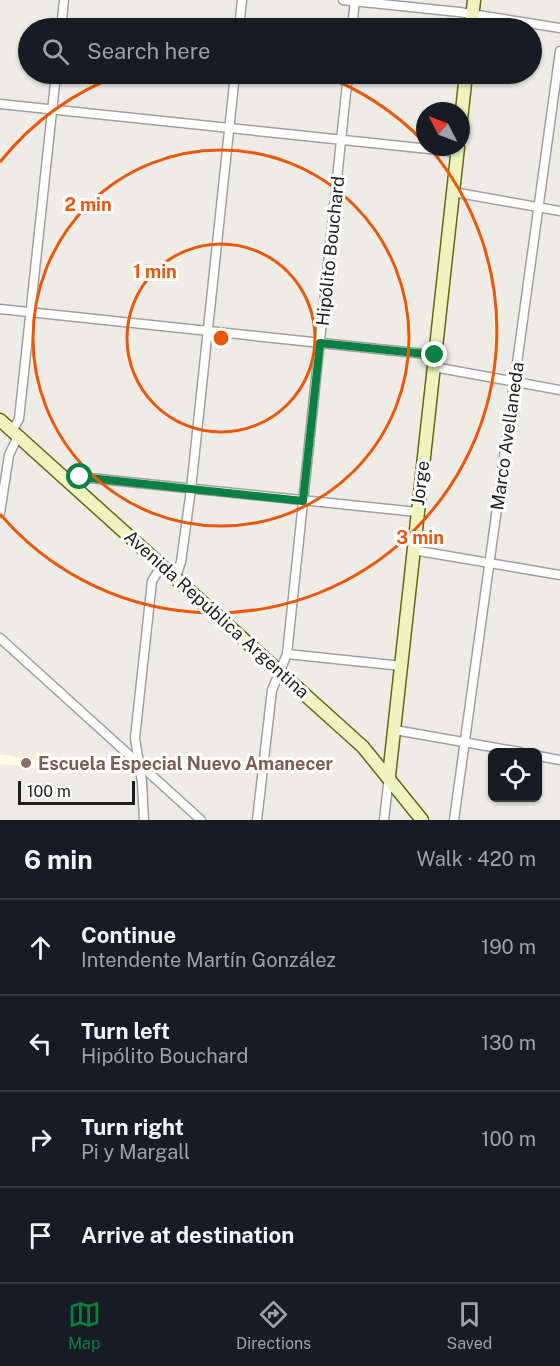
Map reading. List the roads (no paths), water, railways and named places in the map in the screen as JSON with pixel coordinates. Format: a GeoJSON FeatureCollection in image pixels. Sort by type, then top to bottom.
{"type":"FeatureCollection","features":[{"type":"Feature","properties":{"kind":"street"},"geometry":{"type":"LineString","coordinates":[[62,18],[64,0]]}},
{"type":"Feature","properties":{"kind":"street"},"geometry":{"type":"LineString","coordinates":[[240,18],[242,0]]}},
{"type":"Feature","properties":{"kind":"street"},"geometry":{"type":"LineString","coordinates":[[343,0],[497,18]]}},
{"type":"Feature","properties":{"kind":"street"},"geometry":{"type":"LineString","coordinates":[[472,18],[474,0]]}},
{"type":"Feature","properties":{"kind":"street"},"geometry":{"type":"LineString","coordinates":[[353,18],[355,1]]}},
{"type":"Feature","properties":{"kind":"street"},"geometry":{"type":"LineString","coordinates":[[542,25],[560,28]]}},
{"type":"Feature","properties":{"kind":"street","name":"Marco Avellaneda"},"geometry":{"type":"LineString","coordinates":[[454,820],[560,51]]}},
{"type":"Feature","properties":{"kind":"street"},"geometry":{"type":"LineString","coordinates":[[0,513],[9,454],[19,419],[55,84]]}},
{"type":"Feature","properties":{"kind":"street"},"geometry":{"type":"LineString","coordinates":[[176,577],[182,562],[191,489],[233,84]]}},
{"type":"Feature","properties":{"kind":"street","name":"Hipólito Bouchard"},"geometry":{"type":"LineString","coordinates":[[257,820],[272,690],[287,654],[347,84]]}},
{"type":"Feature","properties":{"kind":"street"},"geometry":{"type":"LineString","coordinates":[[463,102],[465,84]]}},
{"type":"Feature","properties":{"kind":"street"},"geometry":{"type":"LineString","coordinates":[[0,104],[341,141],[416,146]]}},
{"type":"Feature","properties":{"kind":"street","name":"Jorge"},"geometry":{"type":"LineString","coordinates":[[384,820],[457,156]]}},
{"type":"Feature","properties":{"kind":"street"},"geometry":{"type":"LineString","coordinates":[[453,192],[560,211]]}},
{"type":"Feature","properties":{"kind":"street"},"geometry":{"type":"LineString","coordinates":[[0,309],[320,343],[434,361],[514,382],[560,390]]}},
{"type":"Feature","properties":{"kind":"street","name":"Avenida República Argentina"},"geometry":{"type":"LineString","coordinates":[[0,420],[363,747],[389,776],[422,820]]}},
{"type":"Feature","properties":{"kind":"street"},"geometry":{"type":"LineString","coordinates":[[69,482],[80,477],[417,512]]}},
{"type":"Feature","properties":{"kind":"street"},"geometry":{"type":"LineString","coordinates":[[413,550],[560,575]]}},
{"type":"Feature","properties":{"kind":"street"},"geometry":{"type":"LineString","coordinates":[[144,820],[142,782],[135,738],[152,581],[162,565]]}},
{"type":"Feature","properties":{"kind":"street"},"geometry":{"type":"LineString","coordinates":[[0,638],[201,820]]}},
{"type":"Feature","properties":{"kind":"street"},"geometry":{"type":"LineString","coordinates":[[287,654],[402,666]]}},
{"type":"Feature","properties":{"kind":"street"},"geometry":{"type":"LineString","coordinates":[[395,730],[495,748]]}},
{"type":"Feature","properties":{"kind":"street"},"geometry":{"type":"LineString","coordinates":[[542,757],[560,760]]}},
{"type":"Feature","properties":{"kind":"place","name":"Escuela Especial Nuevo Amanecer"},"geometry":{"type":"Point","coordinates":[26,763]}}]}
